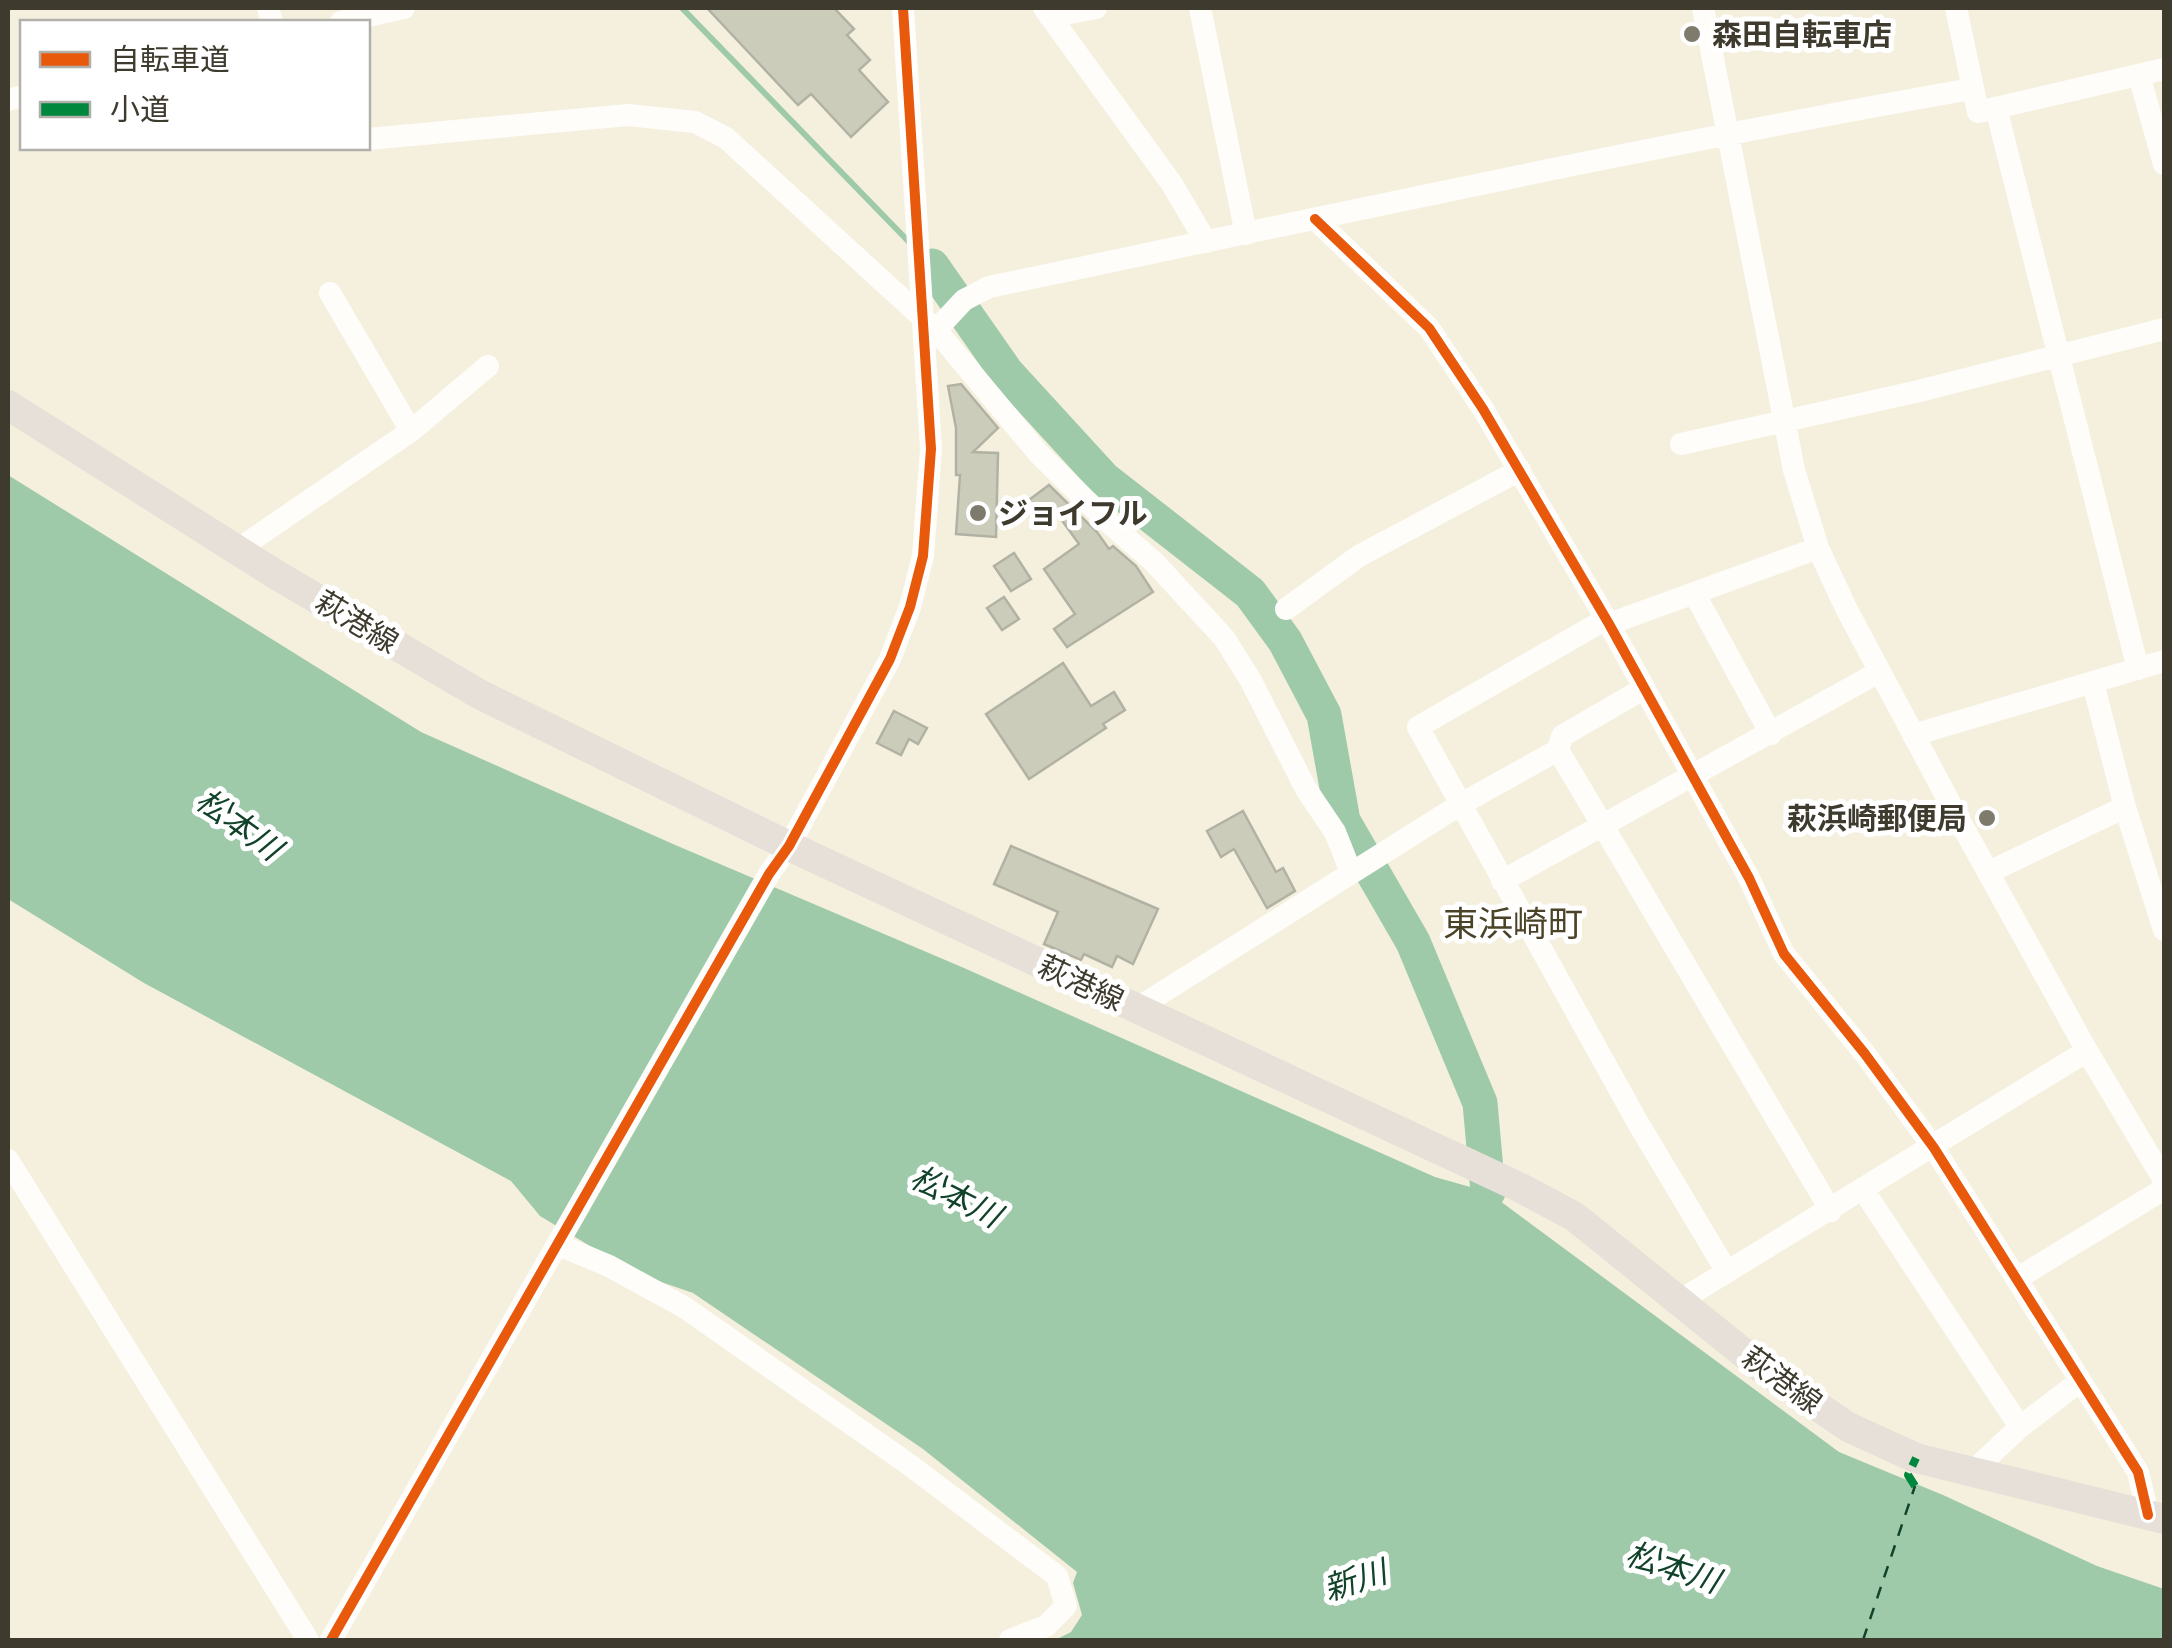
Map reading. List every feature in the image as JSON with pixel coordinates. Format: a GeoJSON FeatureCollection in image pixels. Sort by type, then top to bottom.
{"type":"FeatureCollection","features":[{"type":"Feature","properties":{"kind":"main road","name":"萩港線"},"geometry":{"type":"LineString","coordinates":[[8,405],[236,550],[478,694],[789,846],[1519,1186],[1575,1218],[1762,1368],[1848,1427],[1901,1453],[2156,1517]]}},
{"type":"Feature","properties":{"kind":"street"},"geometry":{"type":"LineString","coordinates":[[350,20],[404,8]]}},
{"type":"Feature","properties":{"kind":"street"},"geometry":{"type":"LineString","coordinates":[[331,1640],[769,874],[789,846],[890,659],[910,607],[923,556],[932,449],[929,324],[903,8]]}},
{"type":"Feature","properties":{"kind":"street"},"geometry":{"type":"LineString","coordinates":[[1047,12],[1096,8]]}},
{"type":"Feature","properties":{"kind":"street"},"geometry":{"type":"LineString","coordinates":[[1200,8],[1246,234]]}},
{"type":"Feature","properties":{"kind":"street"},"geometry":{"type":"LineString","coordinates":[[1703,8],[1783,420],[1818,548],[1913,735],[2087,1051],[2164,1180]]}},
{"type":"Feature","properties":{"kind":"street"},"geometry":{"type":"LineString","coordinates":[[1956,8],[1978,112],[2164,69]]}},
{"type":"Feature","properties":{"kind":"street"},"geometry":{"type":"LineString","coordinates":[[1047,12],[1172,184],[1206,242]]}},
{"type":"Feature","properties":{"kind":"street"},"geometry":{"type":"LineString","coordinates":[[2139,75],[2164,164]]}},
{"type":"Feature","properties":{"kind":"street"},"geometry":{"type":"LineString","coordinates":[[929,324],[989,287],[1728,132],[1972,89]]}},
{"type":"Feature","properties":{"kind":"street"},"geometry":{"type":"LineString","coordinates":[[1996,108],[2138,669]]}},
{"type":"Feature","properties":{"kind":"street"},"geometry":{"type":"LineString","coordinates":[[370,139],[628,115],[694,122],[726,138],[929,324],[1039,454],[1154,563],[1224,638],[1355,870]]}},
{"type":"Feature","properties":{"kind":"street"},"geometry":{"type":"LineString","coordinates":[[1314,219],[1429,328],[1520,470],[1607,621],[1749,878],[1784,954],[1934,1148],[2138,1472],[2156,1517]]}},
{"type":"Feature","properties":{"kind":"street"},"geometry":{"type":"LineString","coordinates":[[330,293],[411,431]]}},
{"type":"Feature","properties":{"kind":"street"},"geometry":{"type":"LineString","coordinates":[[1682,444],[2164,330]]}},
{"type":"Feature","properties":{"kind":"street"},"geometry":{"type":"LineString","coordinates":[[236,550],[411,431],[488,366]]}},
{"type":"Feature","properties":{"kind":"street"},"geometry":{"type":"LineString","coordinates":[[1286,609],[1359,556],[1520,470]]}},
{"type":"Feature","properties":{"kind":"street"},"geometry":{"type":"LineString","coordinates":[[1726,1272],[1638,1123],[1418,727],[1607,621],[1818,548]]}},
{"type":"Feature","properties":{"kind":"street"},"geometry":{"type":"LineString","coordinates":[[1694,593],[1771,734]]}},
{"type":"Feature","properties":{"kind":"street"},"geometry":{"type":"LineString","coordinates":[[1913,735],[2164,661]]}},
{"type":"Feature","properties":{"kind":"street"},"geometry":{"type":"LineString","coordinates":[[1502,881],[1879,672]]}},
{"type":"Feature","properties":{"kind":"street"},"geometry":{"type":"LineString","coordinates":[[2093,683],[2125,807],[2164,930]]}},
{"type":"Feature","properties":{"kind":"street"},"geometry":{"type":"LineString","coordinates":[[1136,1008],[1460,804],[1558,750],[1562,736],[1643,689]]}},
{"type":"Feature","properties":{"kind":"street"},"geometry":{"type":"LineString","coordinates":[[1558,750],[1831,1211]]}},
{"type":"Feature","properties":{"kind":"street"},"geometry":{"type":"LineString","coordinates":[[1989,872],[2125,807]]}},
{"type":"Feature","properties":{"kind":"street"},"geometry":{"type":"LineString","coordinates":[[1681,1300],[2087,1051]]}},
{"type":"Feature","properties":{"kind":"street"},"geometry":{"type":"LineString","coordinates":[[8,1160],[308,1640]]}},
{"type":"Feature","properties":{"kind":"street"},"geometry":{"type":"LineString","coordinates":[[2016,1279],[2164,1189]]}},
{"type":"Feature","properties":{"kind":"street"},"geometry":{"type":"LineString","coordinates":[[1864,1190],[2020,1427]]}},
{"type":"Feature","properties":{"kind":"street"},"geometry":{"type":"LineString","coordinates":[[562,1240],[684,1307],[907,1464],[1057,1576],[1066,1606],[1046,1626],[1010,1640]]}},
{"type":"Feature","properties":{"kind":"street"},"geometry":{"type":"LineString","coordinates":[[1971,1472],[2020,1427],[2080,1382]]}},
{"type":"Feature","properties":{"kind":"water"},"geometry":{"type":"Polygon","coordinates":[[[8,475],[421,732],[1435,1177],[1488,1192],[1839,1452],[2097,1566],[2164,1589],[2164,1640],[1055,1640],[1071,1632],[1082,1615],[1073,1583],[1077,1572],[923,1449],[693,1293],[635,1273],[540,1216],[511,1181],[144,983],[8,899],[8,475]]]}},
{"type":"Feature","properties":{"kind":"building"},"geometry":{"type":"Polygon","coordinates":[[[707,8],[834,8],[854,29],[847,35],[870,60],[859,70],[888,102],[851,137],[811,94],[798,105],[707,8]]]}},
{"type":"Feature","properties":{"kind":"building"},"geometry":{"type":"Polygon","coordinates":[[[961,384],[998,428],[973,452],[998,453],[996,537],[956,534],[960,475],[956,475],[956,428],[948,386],[961,384]]]}},
{"type":"Feature","properties":{"kind":"building"},"geometry":{"type":"Polygon","coordinates":[[[1049,485],[1109,549],[1113,546],[1136,566],[1153,592],[1067,647],[1054,629],[1075,614],[1044,569],[1079,544],[1058,515],[1043,526],[1025,503],[1049,485]]]}},
{"type":"Feature","properties":{"kind":"building"},"geometry":{"type":"Polygon","coordinates":[[[1014,553],[1031,579],[1011,591],[994,566],[1014,553]]]}},
{"type":"Feature","properties":{"kind":"building"},"geometry":{"type":"Polygon","coordinates":[[[1004,597],[1019,619],[1002,630],[987,608],[1004,597]]]}},
{"type":"Feature","properties":{"kind":"building"},"geometry":{"type":"Polygon","coordinates":[[[1063,663],[1091,706],[1114,692],[1125,710],[1103,724],[1106,728],[1029,779],[986,714],[1063,663]]]}},
{"type":"Feature","properties":{"kind":"building"},"geometry":{"type":"Polygon","coordinates":[[[894,711],[927,728],[918,744],[909,739],[901,755],[877,743],[894,711]]]}},
{"type":"Feature","properties":{"kind":"building"},"geometry":{"type":"Polygon","coordinates":[[[1243,811],[1276,872],[1283,868],[1295,891],[1267,908],[1234,849],[1221,857],[1207,831],[1243,811]]]}},
{"type":"Feature","properties":{"kind":"building"},"geometry":{"type":"Polygon","coordinates":[[[1011,846],[1158,909],[1133,964],[1117,956],[1112,967],[1084,954],[1081,960],[1044,944],[1058,912],[994,884],[1011,846]]]}},
{"type":"Feature","properties":{"kind":"waterway"},"geometry":{"type":"LineString","coordinates":[[682,8],[911,244]]}},
{"type":"Feature","properties":{"kind":"waterway"},"geometry":{"type":"LineString","coordinates":[[932,266],[1006,372],[1104,479],[1250,593],[1285,641],[1324,715],[1343,821],[1413,942],[1480,1103],[1488,1192]]}},
{"type":"Feature","properties":{"kind":"ferry route"},"geometry":{"type":"LineString","coordinates":[[1863,1640],[1915,1486]]}},
{"type":"Feature","properties":{"kind":"marked path"},"geometry":{"type":"LineString","coordinates":[[1915,1486],[1908,1475],[1916,1458]]}},
{"type":"Feature","properties":{"kind":"cycle path"},"geometry":{"type":"LineString","coordinates":[[331,1640],[769,874],[789,846],[890,659],[910,607],[923,556],[931,449],[903,8]]}},
{"type":"Feature","properties":{"kind":"cycle path"},"geometry":{"type":"LineString","coordinates":[[1315,219],[1429,328],[1483,409],[1609,624],[1749,878],[1784,954],[1934,1148],[2138,1472],[2148,1515]]}},
{"type":"Feature","properties":{"kind":"place","name":"森田自転車店"},"geometry":{"type":"Point","coordinates":[1692,34]}},
{"type":"Feature","properties":{"kind":"place","name":"ジョイフル"},"geometry":{"type":"Point","coordinates":[978,513]}},
{"type":"Feature","properties":{"kind":"place","name":"萩浜崎郵便局"},"geometry":{"type":"Point","coordinates":[1987,818]}},
{"type":"Feature","properties":{"kind":"district","name":"東浜崎町"},"geometry":{"type":"Point","coordinates":[1513,923]}},
{"type":"Feature","properties":{"kind":"water label","name":"松本川"},"geometry":{"type":"Point","coordinates":[239,824]}},
{"type":"Feature","properties":{"kind":"water label","name":"松本川"},"geometry":{"type":"Point","coordinates":[956,1196]}},
{"type":"Feature","properties":{"kind":"water label","name":"松本川"},"geometry":{"type":"Point","coordinates":[1673,1567]}},
{"type":"Feature","properties":{"kind":"water label","name":"新川"},"geometry":{"type":"Point","coordinates":[1355,1580]}}]}
